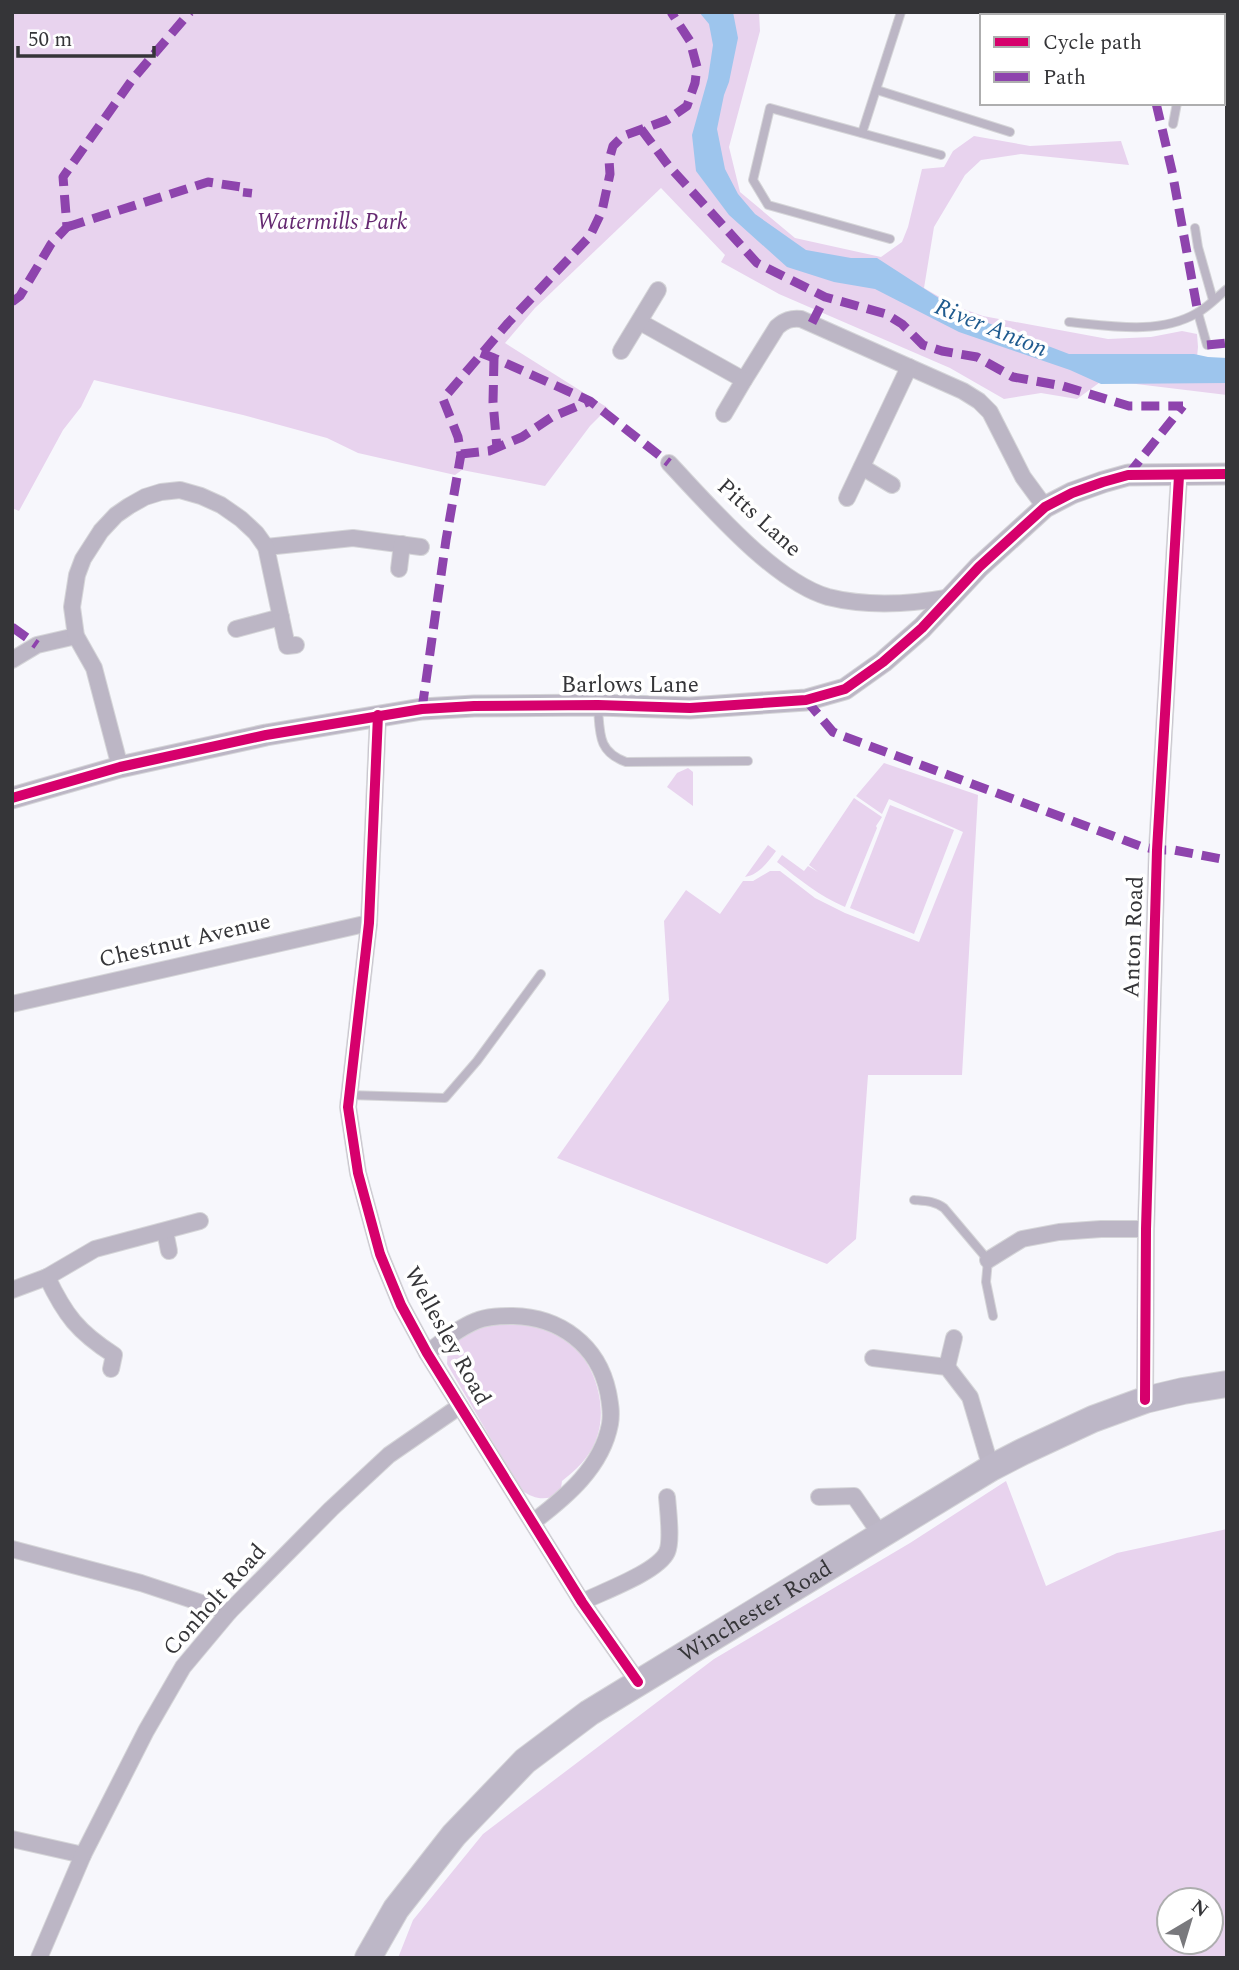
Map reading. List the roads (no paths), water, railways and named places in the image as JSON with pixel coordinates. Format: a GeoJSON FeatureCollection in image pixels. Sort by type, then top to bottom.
{"type":"FeatureCollection","features":[{"type":"Feature","properties":{"kind":"main road","name":"Winchester Road"},"geometry":{"type":"LineString","coordinates":[[368,1958],[383,1929],[454,1835],[506,1779],[560,1733],[638,1682],[991,1468],[1083,1424],[1145,1401],[1227,1384]]}},
{"type":"Feature","properties":{"kind":"street"},"geometry":{"type":"LineString","coordinates":[[621,351],[658,290]]}},
{"type":"Feature","properties":{"kind":"street"},"geometry":{"type":"LineString","coordinates":[[724,414],[772,334],[783,322],[792,318],[802,319],[963,391],[979,401],[990,412],[1023,477],[1045,507]]}},
{"type":"Feature","properties":{"kind":"street"},"geometry":{"type":"LineString","coordinates":[[640,322],[744,380]]}},
{"type":"Feature","properties":{"kind":"street"},"geometry":{"type":"LineString","coordinates":[[847,498],[909,367]]}},
{"type":"Feature","properties":{"kind":"street","name":"Pitts Lane"},"geometry":{"type":"LineString","coordinates":[[669,463],[764,559],[803,586],[827,596],[852,601],[924,602],[951,597]]}},
{"type":"Feature","properties":{"kind":"street"},"geometry":{"type":"LineString","coordinates":[[862,467],[892,485]]}},
{"type":"Feature","properties":{"kind":"street","name":"Barlows Lane"},"geometry":{"type":"LineString","coordinates":[[12,798],[120,767],[266,735],[422,709],[598,705],[690,708],[806,701],[845,689],[883,662],[922,628],[999,548],[1045,507],[1072,493],[1128,475],[1227,474]]}},
{"type":"Feature","properties":{"kind":"street","name":"Anton Road"},"geometry":{"type":"LineString","coordinates":[[1145,1401],[1146,1229],[1157,850],[1179,476]]}},
{"type":"Feature","properties":{"kind":"street"},"geometry":{"type":"LineString","coordinates":[[120,767],[106,683],[76,636],[72,607],[77,575],[83,559],[101,531],[116,515],[145,497],[160,492],[180,491],[221,505],[241,519],[266,547],[287,646],[296,645]]}},
{"type":"Feature","properties":{"kind":"street"},"geometry":{"type":"LineString","coordinates":[[266,547],[353,538],[421,547]]}},
{"type":"Feature","properties":{"kind":"street"},"geometry":{"type":"LineString","coordinates":[[399,569],[402,544]]}},
{"type":"Feature","properties":{"kind":"street"},"geometry":{"type":"LineString","coordinates":[[236,629],[281,617]]}},
{"type":"Feature","properties":{"kind":"street"},"geometry":{"type":"LineString","coordinates":[[12,660],[37,645],[76,636]]}},
{"type":"Feature","properties":{"kind":"street","name":"Wellesley Road"},"geometry":{"type":"LineString","coordinates":[[378,715],[369,922],[349,1095],[349,1114],[358,1174],[380,1255],[401,1304],[427,1353],[582,1602],[638,1682]]}},
{"type":"Feature","properties":{"kind":"street","name":"Chestnut Avenue"},"geometry":{"type":"LineString","coordinates":[[12,1004],[369,922]]}},
{"type":"Feature","properties":{"kind":"street"},"geometry":{"type":"LineString","coordinates":[[12,1290],[47,1277],[95,1249],[200,1221]]}},
{"type":"Feature","properties":{"kind":"street"},"geometry":{"type":"LineString","coordinates":[[988,1260],[1022,1239],[1073,1231],[1146,1229]]}},
{"type":"Feature","properties":{"kind":"street"},"geometry":{"type":"LineString","coordinates":[[165,1231],[169,1251]]}},
{"type":"Feature","properties":{"kind":"street"},"geometry":{"type":"LineString","coordinates":[[47,1277],[74,1324],[93,1342],[114,1355],[111,1369]]}},
{"type":"Feature","properties":{"kind":"street","name":"Wellesley Road"},"geometry":{"type":"LineString","coordinates":[[427,1353],[477,1321],[492,1317],[519,1316],[545,1320],[565,1330],[581,1342],[594,1357],[604,1374],[612,1410],[604,1444],[590,1469],[576,1485],[562,1500],[533,1522]]}},
{"type":"Feature","properties":{"kind":"street"},"geometry":{"type":"LineString","coordinates":[[947,1367],[954,1338]]}},
{"type":"Feature","properties":{"kind":"street"},"geometry":{"type":"LineString","coordinates":[[873,1358],[947,1367],[970,1397],[991,1468]]}},
{"type":"Feature","properties":{"kind":"street","name":"Conholt Road"},"geometry":{"type":"LineString","coordinates":[[39,1958],[83,1855],[146,1731],[183,1667],[229,1612],[331,1509],[389,1455],[460,1406]]}},
{"type":"Feature","properties":{"kind":"street"},"geometry":{"type":"LineString","coordinates":[[819,1497],[853,1496],[881,1535]]}},
{"type":"Feature","properties":{"kind":"street"},"geometry":{"type":"LineString","coordinates":[[582,1602],[655,1566],[667,1552],[667,1497]]}},
{"type":"Feature","properties":{"kind":"street"},"geometry":{"type":"LineString","coordinates":[[12,1549],[142,1583],[229,1612]]}},
{"type":"Feature","properties":{"kind":"street"},"geometry":{"type":"LineString","coordinates":[[12,1839],[83,1855]]}},
{"type":"Feature","properties":{"kind":"lane"},"geometry":{"type":"LineString","coordinates":[[862,133],[901,12]]}},
{"type":"Feature","properties":{"kind":"lane"},"geometry":{"type":"LineString","coordinates":[[877,90],[1010,132]]}},
{"type":"Feature","properties":{"kind":"lane"},"geometry":{"type":"LineString","coordinates":[[1173,124],[1177,105]]}},
{"type":"Feature","properties":{"kind":"lane"},"geometry":{"type":"LineString","coordinates":[[890,239],[768,205],[753,180],[770,108],[941,155]]}},
{"type":"Feature","properties":{"kind":"lane"},"geometry":{"type":"LineString","coordinates":[[1195,228],[1213,300]]}},
{"type":"Feature","properties":{"kind":"lane"},"geometry":{"type":"LineString","coordinates":[[1069,323],[1141,328],[1174,322],[1198,313],[1227,289]]}},
{"type":"Feature","properties":{"kind":"lane"},"geometry":{"type":"LineString","coordinates":[[1198,313],[1207,345]]}},
{"type":"Feature","properties":{"kind":"lane"},"geometry":{"type":"LineString","coordinates":[[598,705],[601,740],[614,758],[626,762],[748,761]]}},
{"type":"Feature","properties":{"kind":"lane"},"geometry":{"type":"LineString","coordinates":[[349,1095],[445,1098],[477,1061],[541,974]]}},
{"type":"Feature","properties":{"kind":"lane"},"geometry":{"type":"LineString","coordinates":[[914,1200],[930,1201],[944,1208],[988,1260],[986,1282],[993,1316]]}},
{"type":"Feature","properties":{"kind":"water","name":"River Anton"},"geometry":{"type":"Polygon","coordinates":[[[699,12],[733,12],[738,38],[717,129],[725,169],[738,194],[755,214],[806,250],[851,258],[877,258],[962,313],[1069,354],[1194,354],[1227,358],[1227,383],[1101,384],[1070,370],[959,332],[875,289],[834,282],[787,267],[729,215],[696,171],[692,135],[708,78],[713,45],[709,24],[699,12]]]}},
{"type":"Feature","properties":{"kind":"park label","name":"Watermills Park"},"geometry":{"type":"Point","coordinates":[332,222]}}]}
